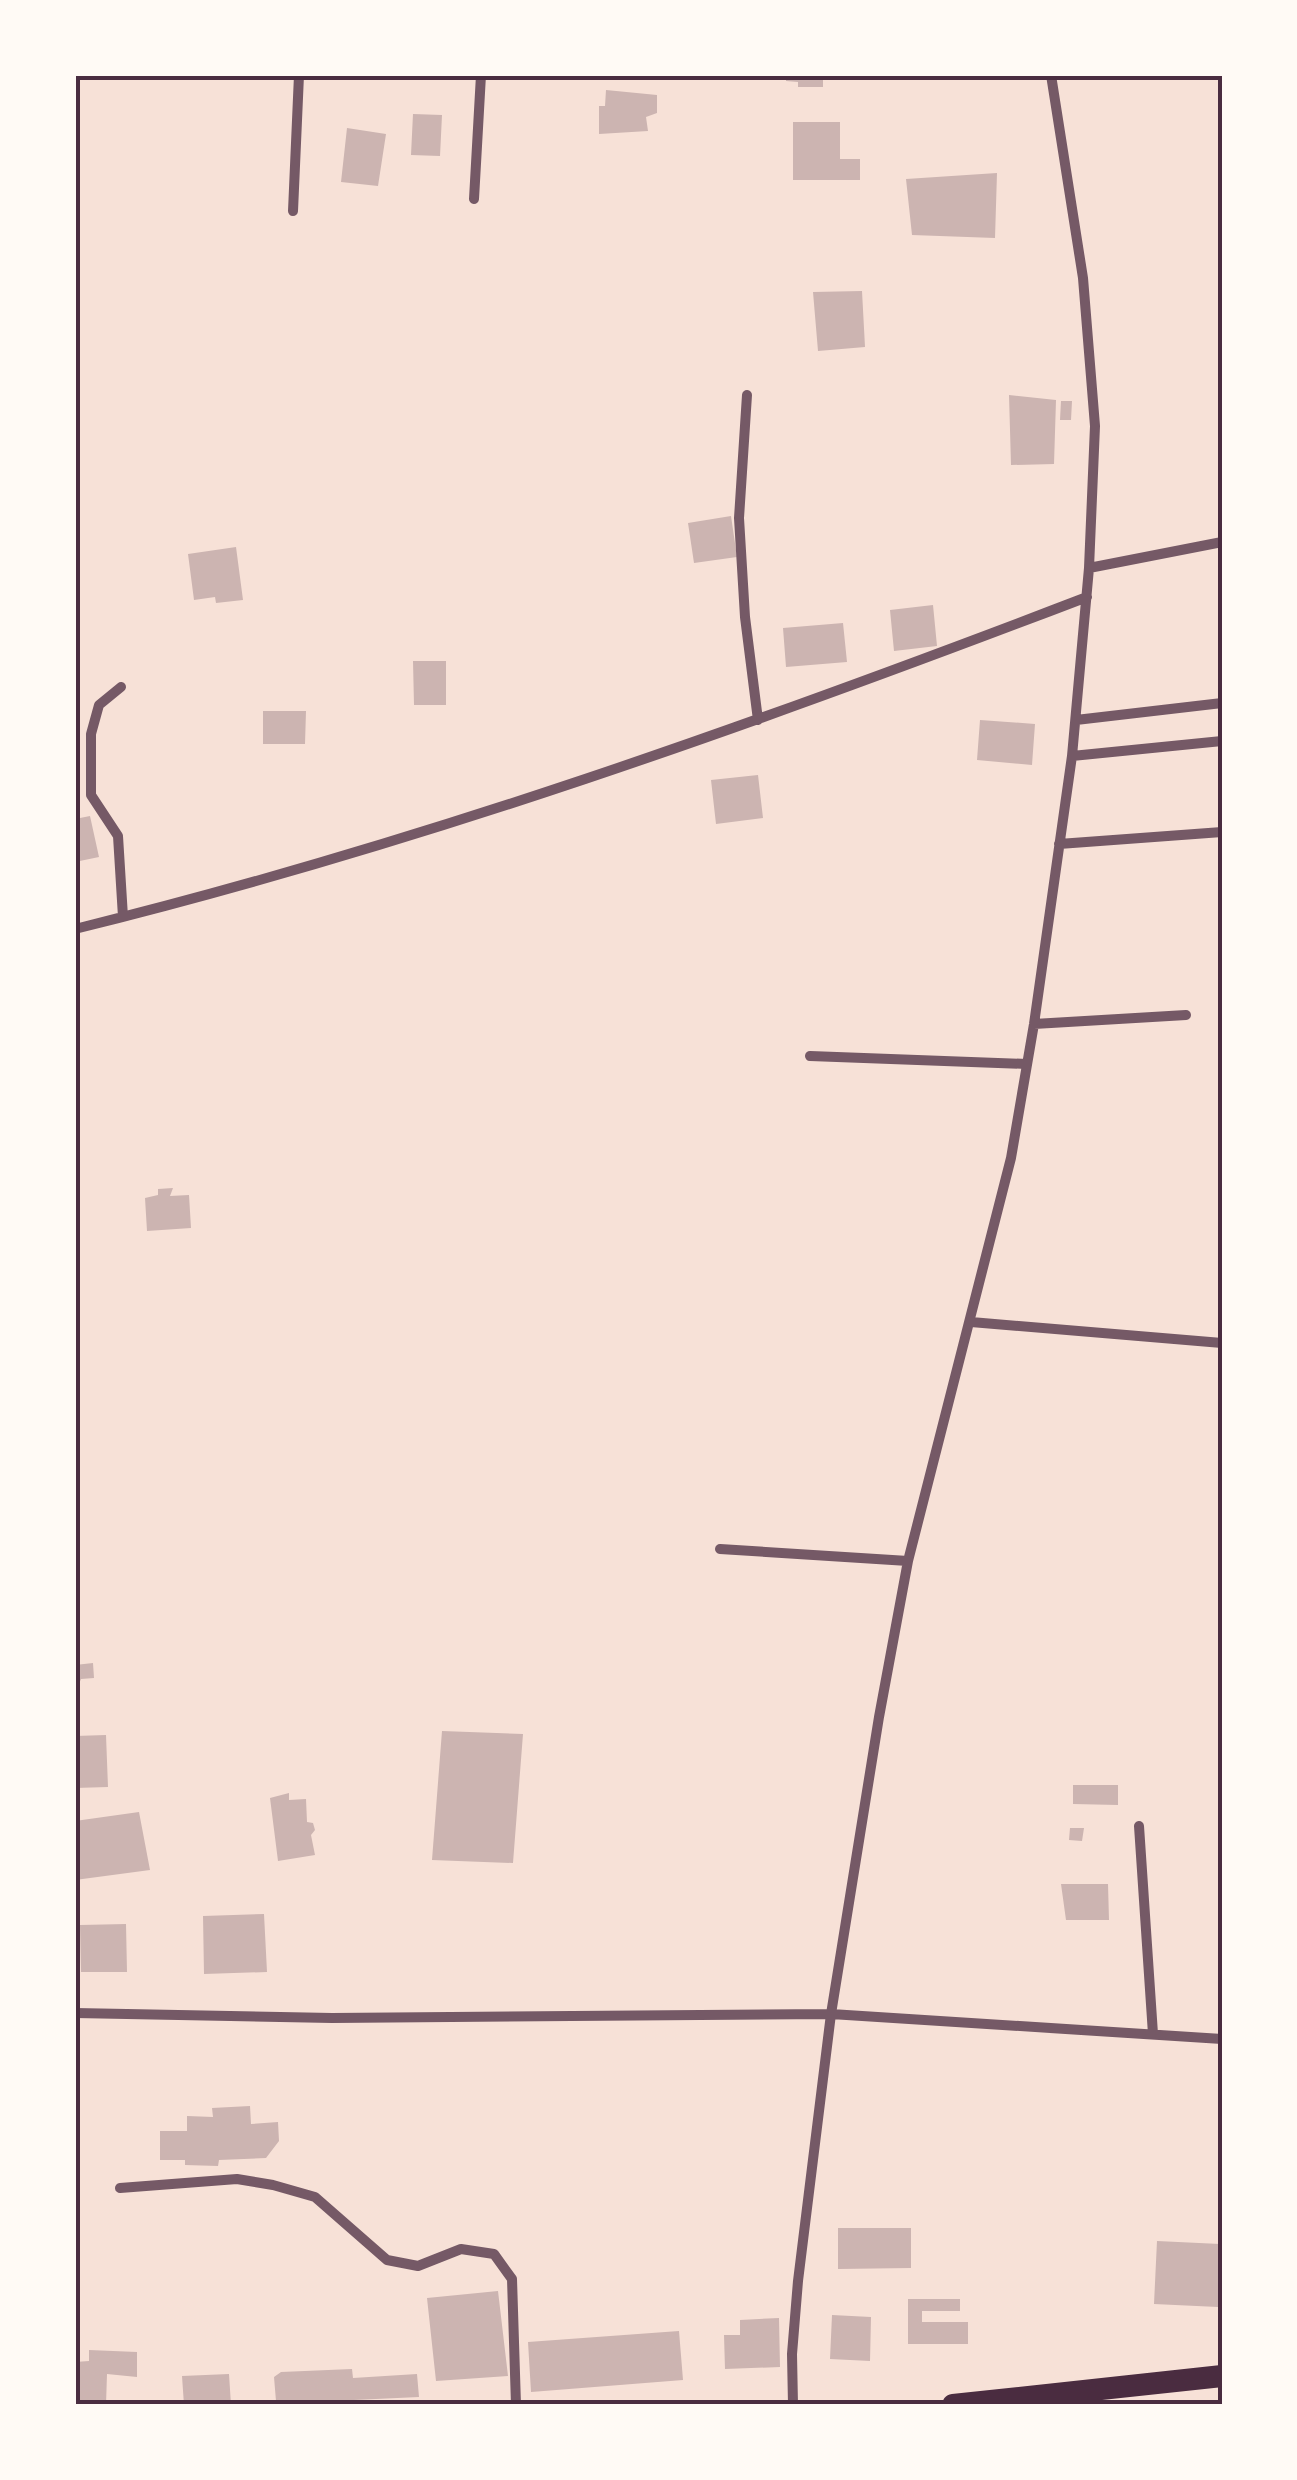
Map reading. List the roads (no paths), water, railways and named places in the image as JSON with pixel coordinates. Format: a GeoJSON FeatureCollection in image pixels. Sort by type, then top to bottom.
{"type":"FeatureCollection","features":[{"type":"Feature","properties":{"kind":"highway"},"geometry":{"type":"LineString","coordinates":[[954,2405],[1222,2376]]}},
{"type":"Feature","properties":{"kind":"street"},"geometry":{"type":"LineString","coordinates":[[293,212],[299,75]]}},
{"type":"Feature","properties":{"kind":"street"},"geometry":{"type":"LineString","coordinates":[[474,199],[480,75]]}},
{"type":"Feature","properties":{"kind":"street"},"geometry":{"type":"LineString","coordinates":[[793,2405],[792,2354],[798,2281],[831,2014],[908,1560],[1011,1158],[1034,1024],[1076,720],[1089,568],[1095,426],[1071,191],[1050,75]]}},
{"type":"Feature","properties":{"kind":"street"},"geometry":{"type":"LineString","coordinates":[[746,395],[740,534],[758,720]]}},
{"type":"Feature","properties":{"kind":"street"},"geometry":{"type":"LineString","coordinates":[[1089,568],[1222,542]]}},
{"type":"Feature","properties":{"kind":"street"},"geometry":{"type":"LineString","coordinates":[[75,929],[314,866],[574,784],[1087,597]]}},
{"type":"Feature","properties":{"kind":"street"},"geometry":{"type":"LineString","coordinates":[[121,687],[99,705],[92,734],[91,769],[92,796],[118,836],[124,917]]}},
{"type":"Feature","properties":{"kind":"street"},"geometry":{"type":"LineString","coordinates":[[1076,720],[1222,704]]}},
{"type":"Feature","properties":{"kind":"street"},"geometry":{"type":"LineString","coordinates":[[1072,756],[1222,741]]}},
{"type":"Feature","properties":{"kind":"street"},"geometry":{"type":"LineString","coordinates":[[1059,844],[1222,832]]}},
{"type":"Feature","properties":{"kind":"street"},"geometry":{"type":"LineString","coordinates":[[1034,1024],[1186,1015]]}},
{"type":"Feature","properties":{"kind":"street"},"geometry":{"type":"LineString","coordinates":[[810,1056],[1028,1064]]}},
{"type":"Feature","properties":{"kind":"street"},"geometry":{"type":"LineString","coordinates":[[971,1322],[1222,1342]]}},
{"type":"Feature","properties":{"kind":"street"},"geometry":{"type":"LineString","coordinates":[[720,1549],[908,1560]]}},
{"type":"Feature","properties":{"kind":"street"},"geometry":{"type":"LineString","coordinates":[[1139,1826],[1153,2034]]}},
{"type":"Feature","properties":{"kind":"street"},"geometry":{"type":"LineString","coordinates":[[75,2013],[332,2018],[831,2014],[1222,2038]]}},
{"type":"Feature","properties":{"kind":"street"},"geometry":{"type":"LineString","coordinates":[[120,2188],[237,2180],[273,2185],[315,2197],[387,2260],[418,2266],[461,2249],[494,2254],[512,2279],[516,2405]]}}]}
